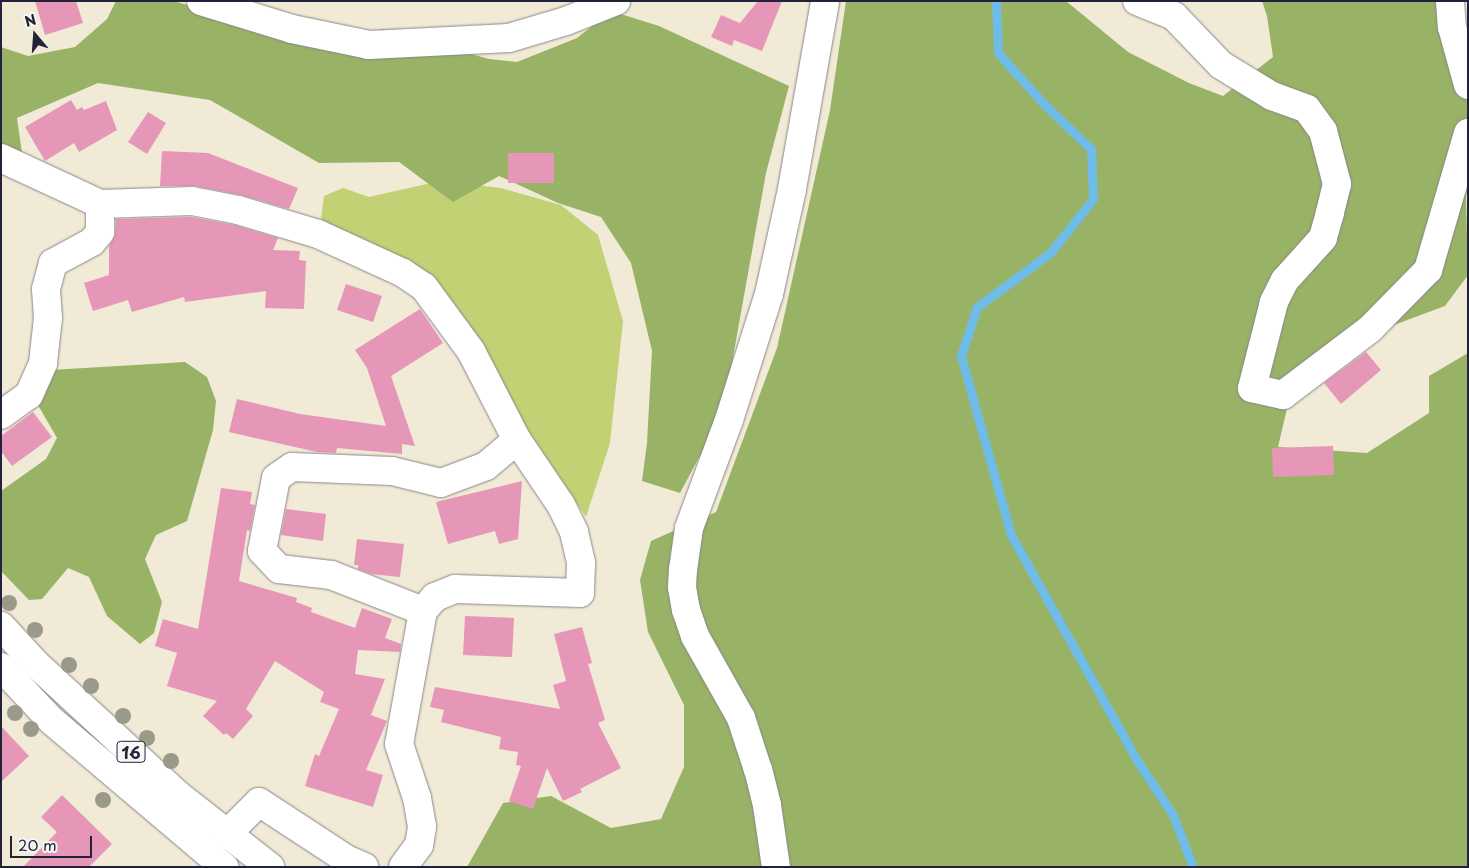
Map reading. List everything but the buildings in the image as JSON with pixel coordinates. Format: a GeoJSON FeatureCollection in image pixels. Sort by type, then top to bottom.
{"type":"FeatureCollection","features":[{"type":"Feature","properties":{"kind":"street"},"geometry":{"type":"LineString","coordinates":[[201,1],[292,29],[369,45],[509,38],[566,21],[616,1]]}},
{"type":"Feature","properties":{"kind":"street"},"geometry":{"type":"LineString","coordinates":[[776,867],[767,805],[741,718],[695,636],[686,610],[682,587],[689,528],[730,420],[769,294],[792,189],[825,1]]}},
{"type":"Feature","properties":{"kind":"street"},"geometry":{"type":"LineString","coordinates":[[1136,1],[1174,16],[1221,65],[1272,96],[1307,109],[1323,131],[1337,184],[1323,238],[1285,280],[1274,302],[1252,388],[1283,395],[1370,329],[1428,270],[1468,133]]}},
{"type":"Feature","properties":{"kind":"street"},"geometry":{"type":"LineString","coordinates":[[1450,1],[1452,27],[1468,85]]}},
{"type":"Feature","properties":{"kind":"street"},"geometry":{"type":"LineString","coordinates":[[1,158],[100,204],[192,201],[238,210],[318,234],[402,273],[424,288],[466,344],[517,440],[562,505],[574,532],[581,563],[580,593],[455,590],[435,597],[423,611],[398,744],[417,798],[422,827],[419,845],[403,867]]}},
{"type":"Feature","properties":{"kind":"street"},"geometry":{"type":"LineString","coordinates":[[1,415],[29,395],[43,363],[48,318],[46,289],[53,263],[92,242],[100,232],[100,204]]}},
{"type":"Feature","properties":{"kind":"street"},"geometry":{"type":"LineString","coordinates":[[423,611],[331,575],[279,569],[262,551],[276,478],[292,467],[392,471],[441,483],[486,466],[517,440]]}},
{"type":"Feature","properties":{"kind":"street","name":"16"},"geometry":{"type":"LineString","coordinates":[[1,626],[36,664],[178,795],[270,867]]}},
{"type":"Feature","properties":{"kind":"street","name":"16"},"geometry":{"type":"LineString","coordinates":[[1,667],[52,721],[224,867]]}},
{"type":"Feature","properties":{"kind":"street"},"geometry":{"type":"LineString","coordinates":[[227,834],[259,802],[346,858],[364,867]]}},
{"type":"Feature","properties":{"kind":"green space"},"geometry":{"type":"Polygon","coordinates":[[[116,1],[173,1],[346,48],[382,29],[489,59],[517,62],[577,38],[611,11],[659,26],[789,86],[766,173],[723,413],[680,493],[642,481],[647,443],[652,351],[631,263],[601,217],[558,203],[499,176],[453,202],[399,162],[319,163],[210,100],[98,83],[17,118],[23,160],[1,150],[1,47],[28,56],[75,47],[107,19],[116,1]]]}},
{"type":"Feature","properties":{"kind":"green space"},"geometry":{"type":"Polygon","coordinates":[[[846,1],[1066,1],[1128,52],[1189,83],[1223,96],[1273,57],[1267,16],[1262,1],[1453,1],[1468,49],[1468,187],[1466,196],[1468,275],[1445,306],[1375,332],[1293,383],[1278,447],[1367,453],[1429,413],[1429,376],[1468,353],[1468,867],[467,867],[503,803],[551,796],[611,828],[661,819],[684,767],[684,705],[648,632],[640,580],[651,541],[716,512],[777,348],[830,110],[846,1]]]}},
{"type":"Feature","properties":{"kind":"green space"},"geometry":{"type":"Polygon","coordinates":[[[440,181],[501,188],[561,205],[598,235],[623,321],[610,443],[586,517],[506,397],[475,334],[320,228],[324,196],[343,188],[369,197],[440,181]]]}},
{"type":"Feature","properties":{"kind":"green space"},"geometry":{"type":"Polygon","coordinates":[[[185,362],[207,377],[216,401],[213,430],[187,521],[156,535],[145,559],[162,602],[154,633],[140,644],[107,616],[89,577],[68,568],[42,599],[29,600],[1,571],[1,491],[46,459],[57,438],[38,405],[51,370],[185,362]]]}},
{"type":"Feature","properties":{"kind":"waterway"},"geometry":{"type":"LineString","coordinates":[[996,1],[998,53],[1044,104],[1091,149],[1093,199],[1050,253],[977,307],[961,356],[1011,535],[1138,762],[1173,815],[1193,867]]}}]}
